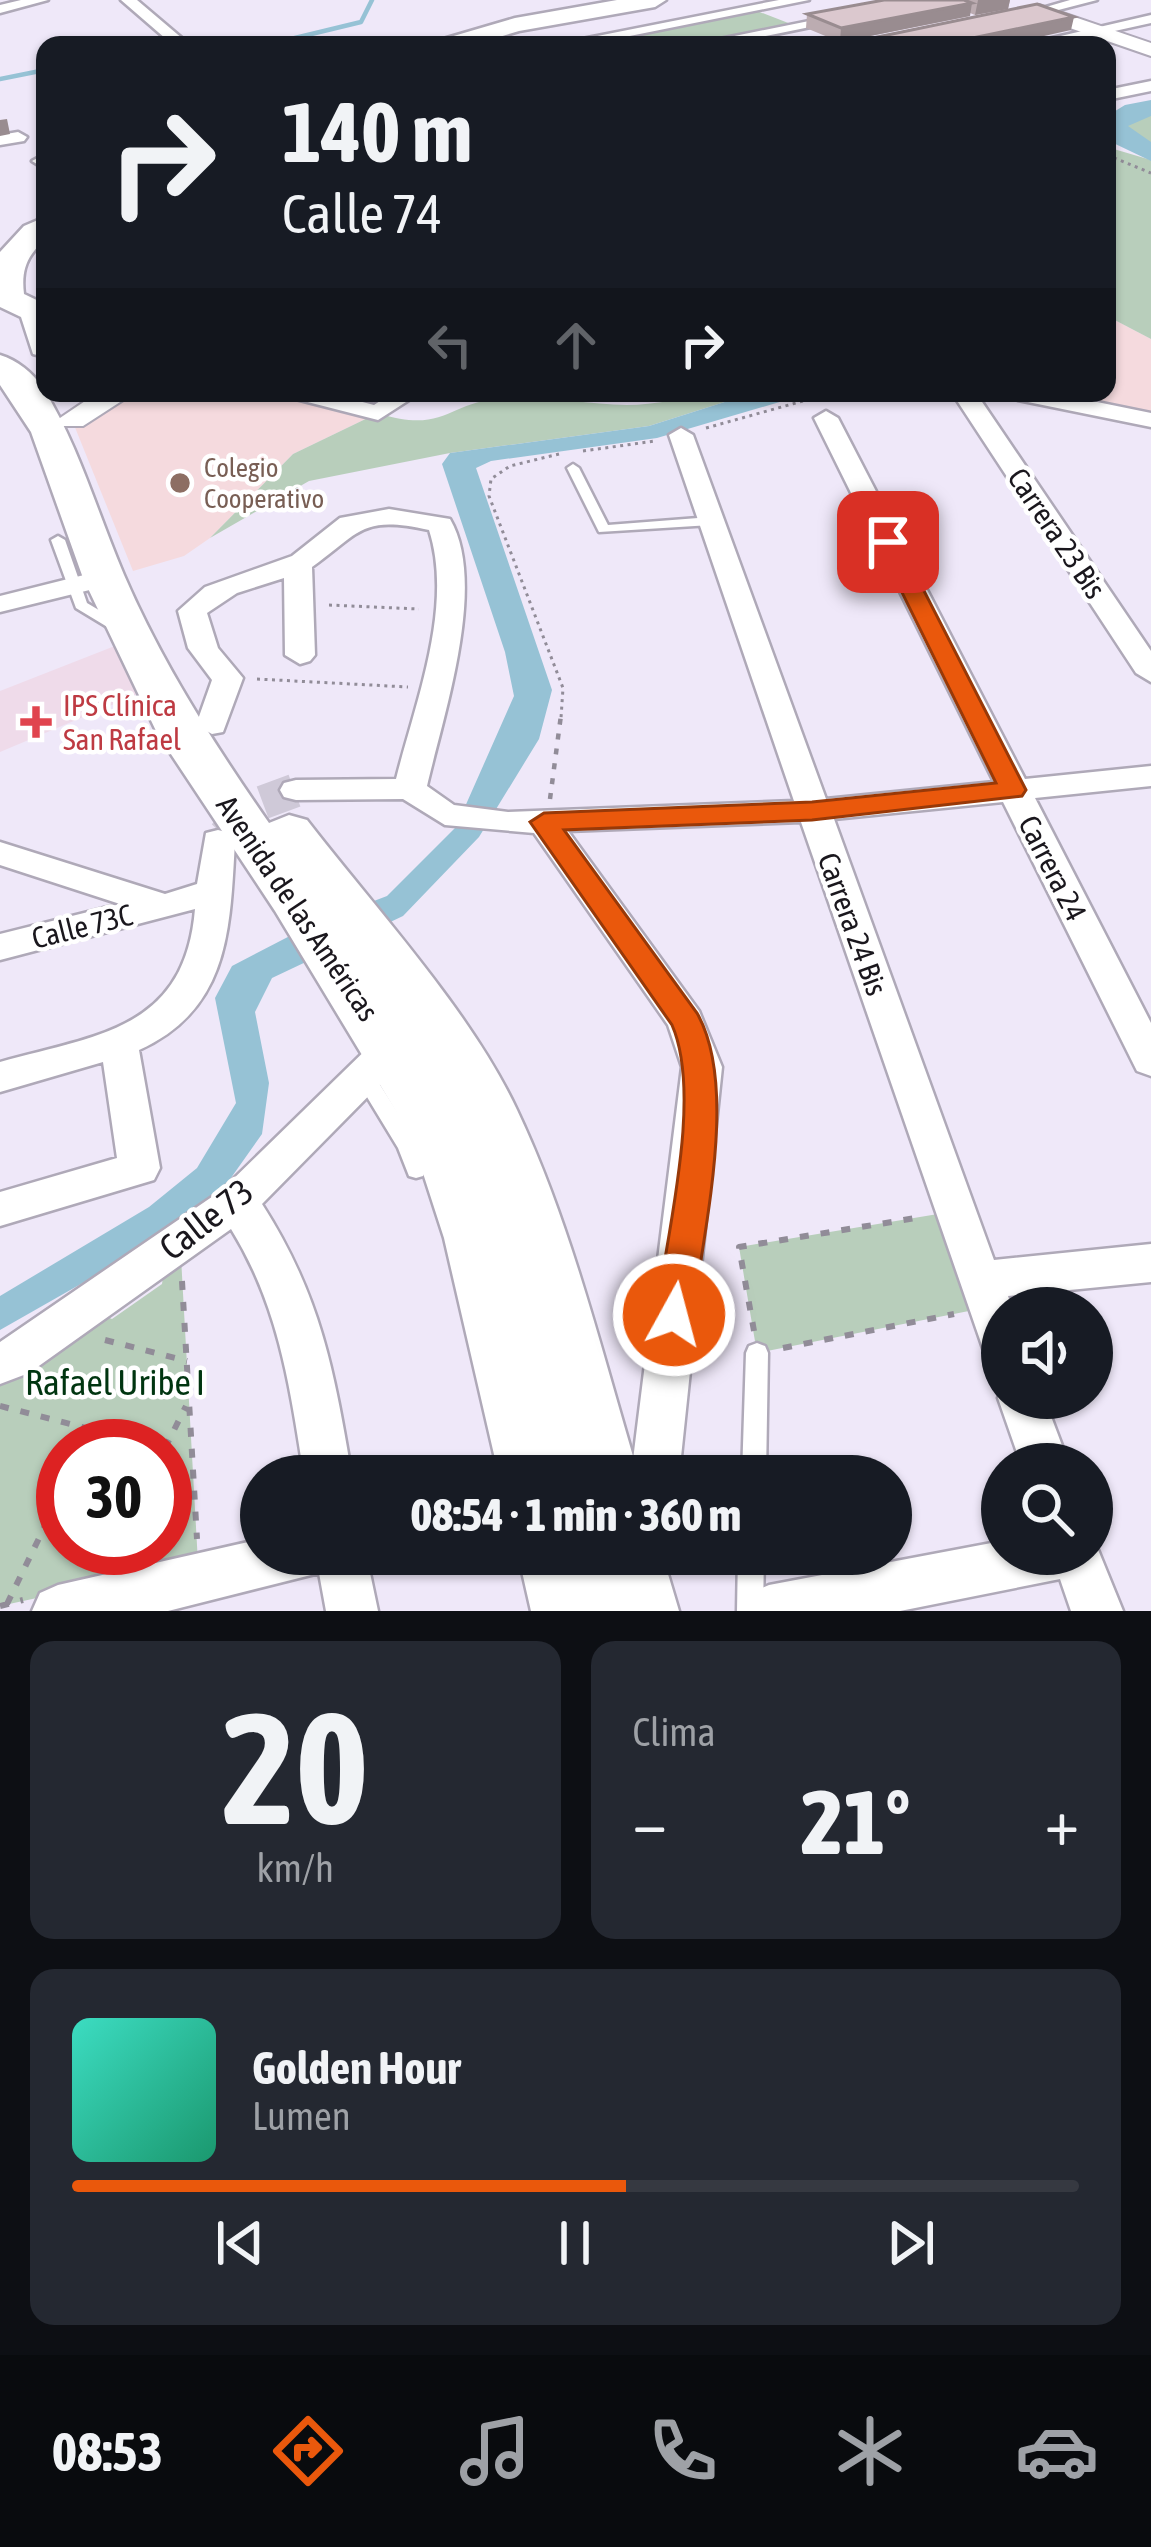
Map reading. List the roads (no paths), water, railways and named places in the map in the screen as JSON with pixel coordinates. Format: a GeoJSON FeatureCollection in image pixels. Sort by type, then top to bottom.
{"type":"FeatureCollection","features":[{"type":"Feature","properties":{"kind":"main road"},"geometry":{"type":"LineString","coordinates":[[443,36],[481,24],[607,0]]}},
{"type":"Feature","properties":{"kind":"main road"},"geometry":{"type":"LineString","coordinates":[[478,36],[656,0]]}},
{"type":"Feature","properties":{"kind":"main road"},"geometry":{"type":"LineString","coordinates":[[0,234],[36,212]]}},
{"type":"Feature","properties":{"kind":"main road"},"geometry":{"type":"LineString","coordinates":[[36,233],[11,254],[4,296],[30,306],[36,319]]}},
{"type":"Feature","properties":{"kind":"main road"},"geometry":{"type":"LineString","coordinates":[[0,347],[36,336]]}},
{"type":"Feature","properties":{"kind":"main road","name":"Avenida de las Américas"},"geometry":{"type":"LineString","coordinates":[[0,366],[23,387],[50,433],[89,582],[134,638],[181,733],[310,890],[366,969],[488,1111],[514,1172],[595,1455]]}},
{"type":"Feature","properties":{"kind":"main road","name":"Avenida de las Américas"},"geometry":{"type":"LineString","coordinates":[[66,406],[182,677],[310,890]]}},
{"type":"Feature","properties":{"kind":"main road","name":"Avenida de las Américas"},"geometry":{"type":"LineString","coordinates":[[366,969],[377,1060],[441,1131],[462,1188],[532,1455]]}},
{"type":"Feature","properties":{"kind":"main road"},"geometry":{"type":"LineString","coordinates":[[562,1575],[571,1611]]}},
{"type":"Feature","properties":{"kind":"main road"},"geometry":{"type":"LineString","coordinates":[[629,1575],[639,1611]]}},
{"type":"Feature","properties":{"kind":"street"},"geometry":{"type":"LineString","coordinates":[[0,9],[41,0]]}},
{"type":"Feature","properties":{"kind":"street"},"geometry":{"type":"LineString","coordinates":[[128,0],[171,36]]}},
{"type":"Feature","properties":{"kind":"street"},"geometry":{"type":"LineString","coordinates":[[608,36],[802,0]]}},
{"type":"Feature","properties":{"kind":"street"},"geometry":{"type":"LineString","coordinates":[[746,36],[936,0]]}},
{"type":"Feature","properties":{"kind":"street"},"geometry":{"type":"LineString","coordinates":[[1004,17],[1090,0]]}},
{"type":"Feature","properties":{"kind":"street"},"geometry":{"type":"LineString","coordinates":[[1039,10],[1110,36]]}},
{"type":"Feature","properties":{"kind":"street"},"geometry":{"type":"LineString","coordinates":[[1073,36],[1151,19]]}},
{"type":"Feature","properties":{"kind":"street"},"geometry":{"type":"LineString","coordinates":[[1116,38],[1151,50]]}},
{"type":"Feature","properties":{"kind":"street"},"geometry":{"type":"LineString","coordinates":[[1116,75],[1149,86]]}},
{"type":"Feature","properties":{"kind":"street"},"geometry":{"type":"LineString","coordinates":[[1116,93],[1149,86]]}},
{"type":"Feature","properties":{"kind":"street"},"geometry":{"type":"LineString","coordinates":[[336,402],[379,413],[395,402]]}},
{"type":"Feature","properties":{"kind":"street","name":"Carrera 23 Bis"},"geometry":{"type":"LineString","coordinates":[[970,402],[1151,673]]}},
{"type":"Feature","properties":{"kind":"street"},"geometry":{"type":"LineString","coordinates":[[1055,402],[1147,424]]}},
{"type":"Feature","properties":{"kind":"street","name":"Carrera 24"},"geometry":{"type":"LineString","coordinates":[[819,406],[1151,1061]]}},
{"type":"Feature","properties":{"kind":"street","name":"Carrera 24 Bis"},"geometry":{"type":"LineString","coordinates":[[681,435],[982,1287]]}},
{"type":"Feature","properties":{"kind":"street"},"geometry":{"type":"LineString","coordinates":[[212,725],[228,678],[203,651],[192,611],[207,595],[298,565],[341,526],[381,518],[422,519],[441,525],[451,542],[449,611],[410,789]]}},
{"type":"Feature","properties":{"kind":"street"},"geometry":{"type":"LineString","coordinates":[[298,565],[300,655]]}},
{"type":"Feature","properties":{"kind":"street"},"geometry":{"type":"LineString","coordinates":[[0,604],[89,582]]}},
{"type":"Feature","properties":{"kind":"street"},"geometry":{"type":"LineString","coordinates":[[296,790],[410,789],[445,814],[526,822],[812,811],[1151,776]]}},
{"type":"Feature","properties":{"kind":"street"},"geometry":{"type":"LineString","coordinates":[[526,822],[686,1021],[702,1067],[657,1455]]}},
{"type":"Feature","properties":{"kind":"street"},"geometry":{"type":"LineString","coordinates":[[0,1077],[119,1043],[159,1025],[177,1009],[211,939],[218,841]]}},
{"type":"Feature","properties":{"kind":"street"},"geometry":{"type":"LineString","coordinates":[[1,853],[164,906]]}},
{"type":"Feature","properties":{"kind":"street","name":"Calle 73C"},"geometry":{"type":"LineString","coordinates":[[0,946],[213,892]]}},
{"type":"Feature","properties":{"kind":"street"},"geometry":{"type":"LineString","coordinates":[[0,1209],[139,1168],[119,1043]]}},
{"type":"Feature","properties":{"kind":"street","name":"Calle 73"},"geometry":{"type":"LineString","coordinates":[[0,1363],[13,1359],[237,1202],[377,1060]]}},
{"type":"Feature","properties":{"kind":"street"},"geometry":{"type":"LineString","coordinates":[[237,1202],[277,1265],[307,1349],[325,1455]]}},
{"type":"Feature","properties":{"kind":"street"},"geometry":{"type":"LineString","coordinates":[[1069,1287],[1151,1263]]}},
{"type":"Feature","properties":{"kind":"street"},"geometry":{"type":"LineString","coordinates":[[58,1611],[240,1569]]}},
{"type":"Feature","properties":{"kind":"street"},"geometry":{"type":"LineString","coordinates":[[769,1611],[981,1570]]}},
{"type":"Feature","properties":{"kind":"street"},"geometry":{"type":"LineString","coordinates":[[345,1575],[352,1611]]}},
{"type":"Feature","properties":{"kind":"street"},"geometry":{"type":"LineString","coordinates":[[649,1575],[650,1611]]}},
{"type":"Feature","properties":{"kind":"street"},"geometry":{"type":"LineString","coordinates":[[1084,1575],[1097,1611]]}},
{"type":"Feature","properties":{"kind":"lane"},"geometry":{"type":"LineString","coordinates":[[573,469],[604,530],[711,521]]}},
{"type":"Feature","properties":{"kind":"lane"},"geometry":{"type":"LineString","coordinates":[[58,540],[89,582]]}},
{"type":"Feature","properties":{"kind":"lane"},"geometry":{"type":"LineString","coordinates":[[377,1060],[416,1170]]}},
{"type":"Feature","properties":{"kind":"lane"},"geometry":{"type":"LineString","coordinates":[[755,1455],[757,1353]]}},
{"type":"Feature","properties":{"kind":"lane"},"geometry":{"type":"LineString","coordinates":[[750,1611],[751,1575]]}},
{"type":"Feature","properties":{"kind":"water"},"geometry":{"type":"Polygon","coordinates":[[[725,402],[780,402],[657,438],[491,461],[476,468],[552,690],[539,739],[479,837],[403,916],[272,978],[255,1012],[269,1083],[262,1134],[221,1192],[174,1231],[0,1330],[0,1296],[149,1207],[197,1168],[236,1103],[215,998],[232,966],[311,925],[387,896],[456,827],[514,696],[505,652],[442,464],[450,453],[649,426],[725,402]]]}},
{"type":"Feature","properties":{"kind":"waterway"},"geometry":{"type":"LineString","coordinates":[[303,36],[361,22],[372,0]]}},
{"type":"Feature","properties":{"kind":"waterway"},"geometry":{"type":"LineString","coordinates":[[0,79],[36,72]]}},
{"type":"Feature","properties":{"kind":"waterway"},"geometry":{"type":"LineString","coordinates":[[1116,122],[1151,108]]}},
{"type":"Feature","properties":{"kind":"waterway"},"geometry":{"type":"LineString","coordinates":[[1116,134],[1151,153]]}},
{"type":"Feature","properties":{"kind":"tunnel"},"geometry":{"type":"LineString","coordinates":[[224,836],[253,806],[296,790]]}},
{"type":"Feature","properties":{"kind":"place","name":"Colegio Cooperativo"},"geometry":{"type":"Point","coordinates":[180,483]}},
{"type":"Feature","properties":{"kind":"place","name":"IPS Clínica San Rafael"},"geometry":{"type":"Point","coordinates":[36,722]}},
{"type":"Feature","properties":{"kind":"park label","name":"Rafael Uribe I"},"geometry":{"type":"Point","coordinates":[115,1382]}}]}
